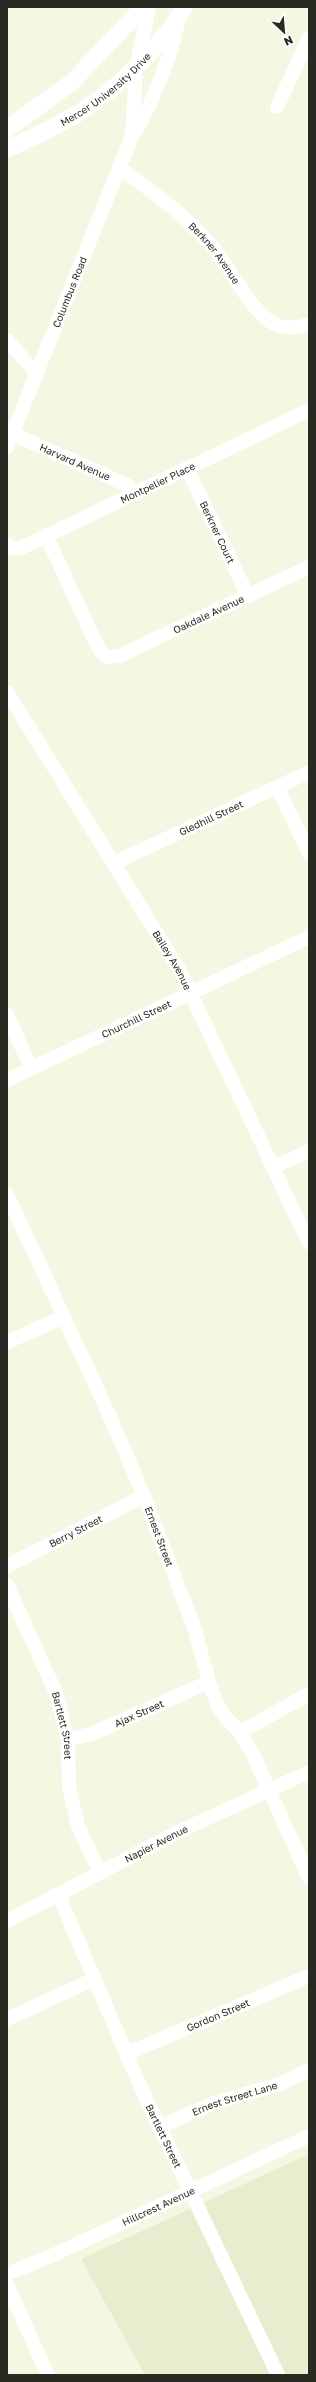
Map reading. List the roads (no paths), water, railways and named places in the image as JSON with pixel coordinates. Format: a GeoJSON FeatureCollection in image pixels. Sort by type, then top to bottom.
{"type":"FeatureCollection","features":[{"type":"Feature","properties":{"kind":"main road"},"geometry":{"type":"LineString","coordinates":[[7,130],[72,82],[143,7]]}},
{"type":"Feature","properties":{"kind":"main road","name":"Mercer University Drive"},"geometry":{"type":"LineString","coordinates":[[7,149],[74,117],[99,101],[136,68],[181,14]]}},
{"type":"Feature","properties":{"kind":"street","name":"Columbus Road"},"geometry":{"type":"LineString","coordinates":[[132,136],[136,68],[149,7]]}},
{"type":"Feature","properties":{"kind":"street","name":"Columbus Road"},"geometry":{"type":"LineString","coordinates":[[7,447],[132,136],[140,125],[176,37],[181,14]]}},
{"type":"Feature","properties":{"kind":"street"},"geometry":{"type":"LineString","coordinates":[[277,107],[309,38]]}},
{"type":"Feature","properties":{"kind":"street","name":"Berkner Avenue"},"geometry":{"type":"LineString","coordinates":[[120,168],[144,185],[200,232],[266,318],[283,327],[294,328],[309,324]]}},
{"type":"Feature","properties":{"kind":"street"},"geometry":{"type":"LineString","coordinates":[[7,340],[36,373]]}},
{"type":"Feature","properties":{"kind":"street","name":"Montpelier Place"},"geometry":{"type":"LineString","coordinates":[[7,544],[17,549],[309,410]]}},
{"type":"Feature","properties":{"kind":"street","name":"Harvard Avenue"},"geometry":{"type":"LineString","coordinates":[[13,434],[127,485],[135,493]]}},
{"type":"Feature","properties":{"kind":"street","name":"Berkner Court"},"geometry":{"type":"LineString","coordinates":[[187,468],[248,596]]}},
{"type":"Feature","properties":{"kind":"street","name":"Oakdale Avenue"},"geometry":{"type":"LineString","coordinates":[[46,535],[92,635],[101,652],[107,657],[119,656],[309,567]]}},
{"type":"Feature","properties":{"kind":"street","name":"Bailey Avenue"},"geometry":{"type":"LineString","coordinates":[[7,692],[179,969],[189,993],[274,1167],[309,1243]]}},
{"type":"Feature","properties":{"kind":"street","name":"Gledhill Street"},"geometry":{"type":"LineString","coordinates":[[114,863],[309,772]]}},
{"type":"Feature","properties":{"kind":"street"},"geometry":{"type":"LineString","coordinates":[[277,787],[309,853]]}},
{"type":"Feature","properties":{"kind":"street","name":"Churchill Street"},"geometry":{"type":"LineString","coordinates":[[7,1080],[309,937]]}},
{"type":"Feature","properties":{"kind":"street"},"geometry":{"type":"LineString","coordinates":[[7,1015],[31,1068]]}},
{"type":"Feature","properties":{"kind":"street"},"geometry":{"type":"LineString","coordinates":[[274,1167],[309,1151]]}},
{"type":"Feature","properties":{"kind":"street","name":"Ernest Street"},"geometry":{"type":"LineString","coordinates":[[8,1197],[64,1316],[144,1496],[195,1630],[209,1682],[225,1717],[240,1732],[309,1878]]}},
{"type":"Feature","properties":{"kind":"street"},"geometry":{"type":"LineString","coordinates":[[7,1342],[64,1316]]}},
{"type":"Feature","properties":{"kind":"street","name":"Berry Street"},"geometry":{"type":"LineString","coordinates":[[7,1566],[144,1496]]}},
{"type":"Feature","properties":{"kind":"street","name":"Bartlett Street"},"geometry":{"type":"LineString","coordinates":[[7,1585],[56,1693],[68,1740],[69,1787],[78,1826],[100,1872]]}},
{"type":"Feature","properties":{"kind":"street","name":"Ajax Street"},"geometry":{"type":"LineString","coordinates":[[68,1740],[94,1733],[209,1682]]}},
{"type":"Feature","properties":{"kind":"street"},"geometry":{"type":"LineString","coordinates":[[240,1732],[309,1694]]}},
{"type":"Feature","properties":{"kind":"street","name":"Napier Avenue"},"geometry":{"type":"LineString","coordinates":[[7,1921],[182,1830],[309,1772]]}},
{"type":"Feature","properties":{"kind":"street","name":"Bartlett Street"},"geometry":{"type":"LineString","coordinates":[[58,1894],[126,2054],[159,2127],[276,2374]]}},
{"type":"Feature","properties":{"kind":"street","name":"Gordon Street"},"geometry":{"type":"LineString","coordinates":[[126,2054],[309,1976]]}},
{"type":"Feature","properties":{"kind":"street"},"geometry":{"type":"LineString","coordinates":[[7,2018],[94,1979]]}},
{"type":"Feature","properties":{"kind":"street","name":"Ernest Street Lane"},"geometry":{"type":"LineString","coordinates":[[159,2127],[212,2104],[282,2083],[309,2070]]}},
{"type":"Feature","properties":{"kind":"street","name":"Hillcrest Avenue"},"geometry":{"type":"LineString","coordinates":[[7,2274],[51,2256],[309,2136]]}},
{"type":"Feature","properties":{"kind":"street"},"geometry":{"type":"LineString","coordinates":[[7,2285],[48,2375]]}}]}
